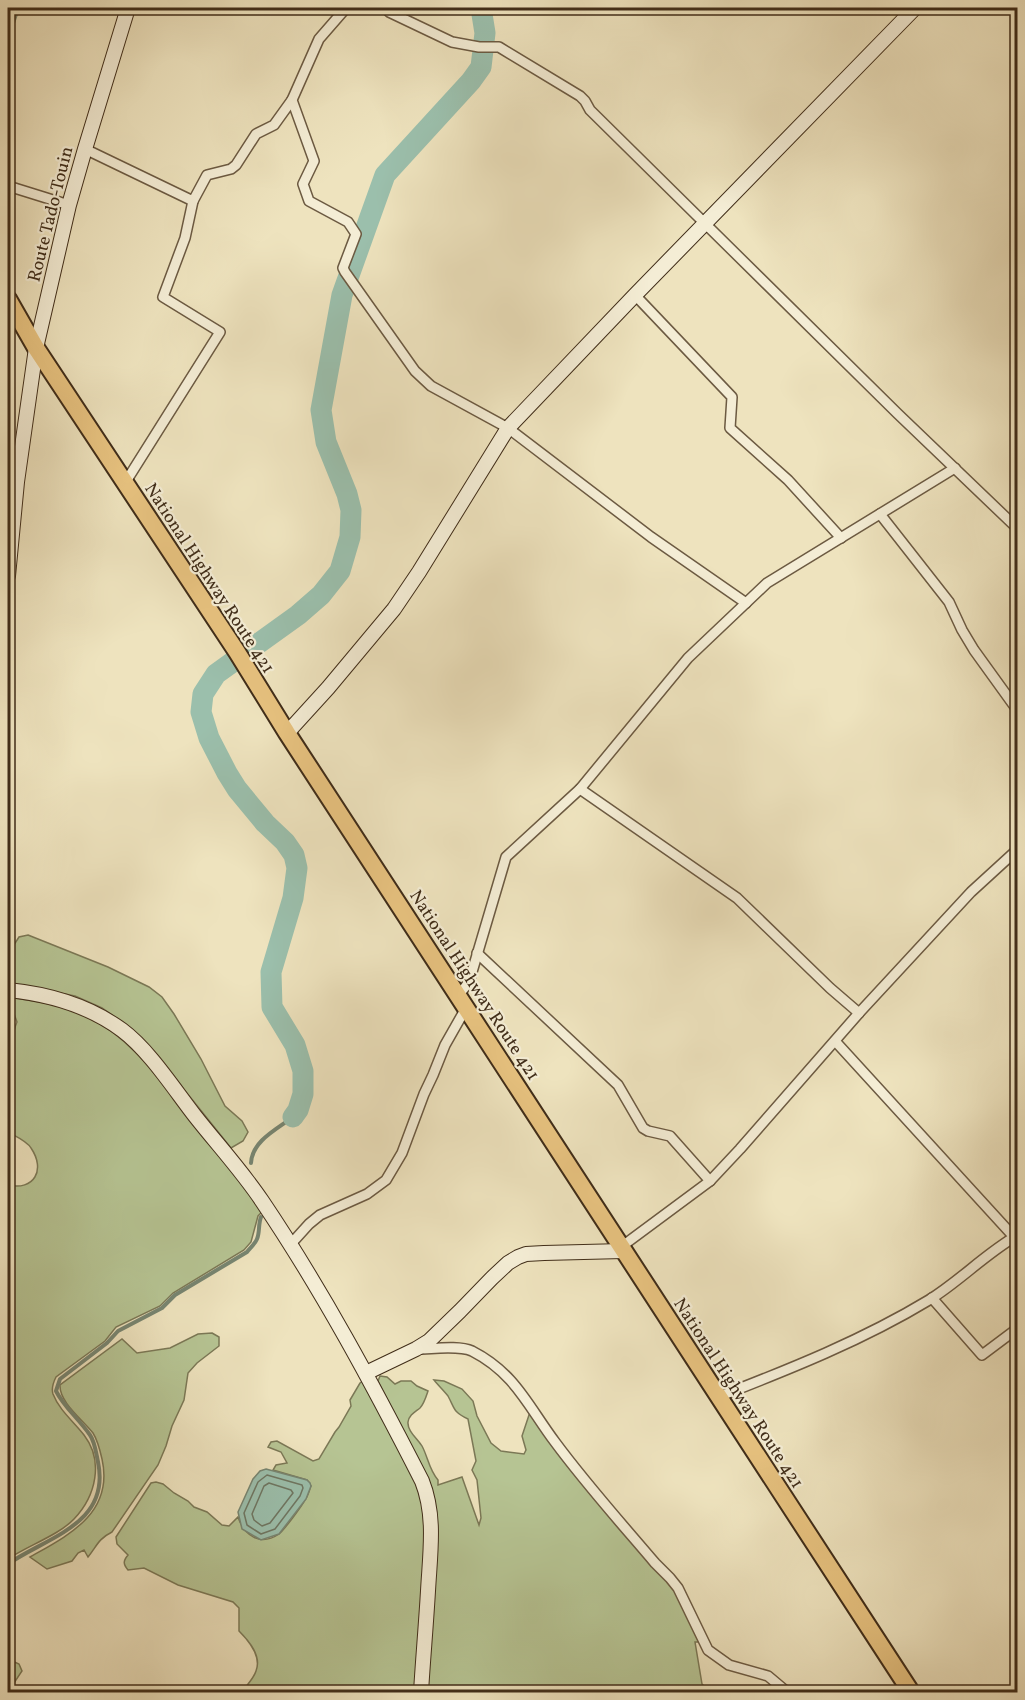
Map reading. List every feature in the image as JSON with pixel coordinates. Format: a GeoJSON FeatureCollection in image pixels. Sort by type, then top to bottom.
{"type":"FeatureCollection","features":[{"type":"Feature","properties":{"kind":"highway","name":"National Highway Route 421"},"geometry":{"type":"LineString","coordinates":[[8,299],[36,348],[241,659],[910,1692]]}},
{"type":"Feature","properties":{"kind":"street","name":"Route Tado-Touin"},"geometry":{"type":"LineString","coordinates":[[8,576],[17,483],[36,348],[69,205],[128,8]]}},
{"type":"Feature","properties":{"kind":"street"},"geometry":{"type":"LineString","coordinates":[[125,483],[220,332],[163,297],[185,238],[193,201],[207,175],[223,172],[236,165],[256,134],[274,125],[292,100],[319,39],[346,8]]}},
{"type":"Feature","properties":{"kind":"street"},"geometry":{"type":"LineString","coordinates":[[386,8],[389,12],[452,42],[479,47],[499,47],[580,96],[590,110],[705,224],[1017,529]]}},
{"type":"Feature","properties":{"kind":"street"},"geometry":{"type":"LineString","coordinates":[[287,733],[394,609],[508,428],[915,8]]}},
{"type":"Feature","properties":{"kind":"street"},"geometry":{"type":"LineString","coordinates":[[292,100],[314,160],[303,184],[309,201],[348,222],[356,234],[343,268],[415,371],[431,386],[508,428],[651,537],[746,603]]}},
{"type":"Feature","properties":{"kind":"street"},"geometry":{"type":"LineString","coordinates":[[85,149],[193,201]]}},
{"type":"Feature","properties":{"kind":"street"},"geometry":{"type":"LineString","coordinates":[[8,186],[69,205]]}},
{"type":"Feature","properties":{"kind":"street"},"geometry":{"type":"LineString","coordinates":[[635,295],[732,397],[730,428],[788,480],[841,538]]}},
{"type":"Feature","properties":{"kind":"street"},"geometry":{"type":"LineString","coordinates":[[290,1245],[320,1215],[367,1194],[386,1180],[402,1153],[462,1002],[506,857],[580,789],[688,658],[766,583],[955,468]]}},
{"type":"Feature","properties":{"kind":"street"},"geometry":{"type":"LineString","coordinates":[[880,514],[949,602],[974,650],[1017,711]]}},
{"type":"Feature","properties":{"kind":"street"},"geometry":{"type":"LineString","coordinates":[[580,789],[737,898],[859,1013]]}},
{"type":"Feature","properties":{"kind":"street"},"geometry":{"type":"LineString","coordinates":[[366,1373],[429,1341],[500,1270],[518,1257],[526,1254],[622,1249],[710,1181],[859,1013],[971,892],[1017,849]]}},
{"type":"Feature","properties":{"kind":"street"},"geometry":{"type":"LineString","coordinates":[[477,953],[618,1085],[643,1128],[670,1136],[710,1181]]}},
{"type":"Feature","properties":{"kind":"street"},"geometry":{"type":"LineString","coordinates":[[8,990],[37,993],[90,1011],[122,1030],[146,1053],[261,1199],[366,1373],[428,1497],[431,1544],[421,1692]]}},
{"type":"Feature","properties":{"kind":"street"},"geometry":{"type":"LineString","coordinates":[[718,1397],[776,1375],[896,1319],[932,1298],[1016,1237],[835,1041]]}},
{"type":"Feature","properties":{"kind":"street"},"geometry":{"type":"LineString","coordinates":[[932,1298],[982,1355],[1017,1328]]}},
{"type":"Feature","properties":{"kind":"street"},"geometry":{"type":"LineString","coordinates":[[416,1349],[464,1349],[505,1374],[514,1383],[555,1442],[678,1588],[708,1650],[729,1665],[768,1676],[787,1692]]}},
{"type":"Feature","properties":{"kind":"shaded area"},"geometry":{"type":"Polygon","coordinates":[[[28,935],[108,967],[149,987],[162,997],[201,1059],[225,1106],[242,1121],[248,1132],[243,1141],[231,1148],[154,1052],[133,1030],[102,1008],[75,996],[8,983],[8,954],[19,937],[28,935]]]}},
{"type":"Feature","properties":{"kind":"shaded area"},"geometry":{"type":"Polygon","coordinates":[[[8,997],[71,1010],[91,1019],[118,1036],[162,1083],[262,1212],[258,1216],[251,1242],[244,1250],[173,1293],[160,1306],[116,1327],[105,1341],[56,1377],[53,1383],[53,1394],[63,1411],[90,1445],[94,1456],[95,1478],[88,1500],[68,1525],[8,1559],[8,1185],[25,1185],[31,1182],[37,1171],[37,1164],[29,1145],[8,1132],[8,1045],[17,1022],[13,1011],[8,1008],[8,997]]]}},
{"type":"Feature","properties":{"kind":"shaded area"},"geometry":{"type":"Polygon","coordinates":[[[212,1333],[219,1337],[219,1346],[188,1373],[184,1400],[158,1465],[112,1532],[101,1540],[88,1557],[84,1550],[78,1553],[72,1561],[47,1569],[30,1557],[73,1531],[85,1520],[95,1508],[104,1478],[98,1442],[63,1398],[60,1385],[122,1339],[137,1353],[170,1348],[198,1334],[212,1333]]]}},
{"type":"Feature","properties":{"kind":"shaded area"},"geometry":{"type":"Polygon","coordinates":[[[380,1376],[387,1377],[395,1384],[401,1381],[411,1381],[428,1391],[421,1406],[410,1417],[409,1429],[422,1446],[438,1480],[438,1485],[462,1477],[479,1525],[481,1518],[477,1480],[472,1470],[476,1461],[468,1419],[457,1412],[448,1396],[434,1380],[444,1381],[462,1389],[473,1401],[477,1416],[491,1443],[501,1451],[524,1454],[526,1450],[522,1436],[530,1412],[675,1589],[699,1642],[695,1642],[702,1684],[710,1687],[712,1692],[242,1692],[255,1674],[257,1660],[250,1644],[239,1631],[239,1608],[233,1602],[178,1585],[144,1568],[128,1570],[124,1562],[128,1555],[117,1544],[116,1537],[151,1483],[156,1482],[163,1484],[194,1507],[207,1512],[222,1525],[229,1526],[238,1517],[244,1529],[254,1537],[265,1539],[279,1534],[307,1497],[311,1486],[307,1480],[273,1470],[276,1465],[287,1463],[281,1452],[268,1447],[271,1442],[277,1441],[313,1461],[319,1459],[351,1406],[350,1400],[363,1381],[419,1488],[432,1488],[378,1381],[380,1376]]]}},
{"type":"Feature","properties":{"kind":"shaded area"},"geometry":{"type":"Polygon","coordinates":[[[8,1659],[19,1664],[22,1671],[8,1692],[8,1659]]]}},
{"type":"Feature","properties":{"kind":"water"},"geometry":{"type":"Polygon","coordinates":[[[266,1469],[307,1480],[311,1486],[306,1499],[279,1534],[261,1540],[242,1529],[238,1512],[253,1479],[260,1471],[266,1469]]]}},
{"type":"Feature","properties":{"kind":"waterway"},"geometry":{"type":"LineString","coordinates":[[8,38],[18,8]]}},
{"type":"Feature","properties":{"kind":"waterway"},"geometry":{"type":"LineString","coordinates":[[293,1117],[303,1094],[303,1071],[295,1045],[272,1007],[271,972],[293,898],[297,868],[294,855],[285,842],[265,823],[227,773],[209,738],[201,712],[203,694],[216,674],[298,615],[321,595],[340,571],[350,537],[351,510],[326,442],[321,410],[342,295],[385,175],[471,81],[481,67],[485,33],[481,8]]}},
{"type":"Feature","properties":{"kind":"waterway"},"geometry":{"type":"LineString","coordinates":[[251,1163],[252,1155],[261,1142],[293,1117]]}},
{"type":"Feature","properties":{"kind":"waterway"},"geometry":{"type":"LineString","coordinates":[[8,1564],[72,1526],[86,1514],[95,1500],[99,1483],[94,1444],[90,1435],[56,1391],[60,1379],[107,1343],[118,1331],[162,1308],[175,1295],[247,1252],[257,1239],[261,1217]]}}]}
